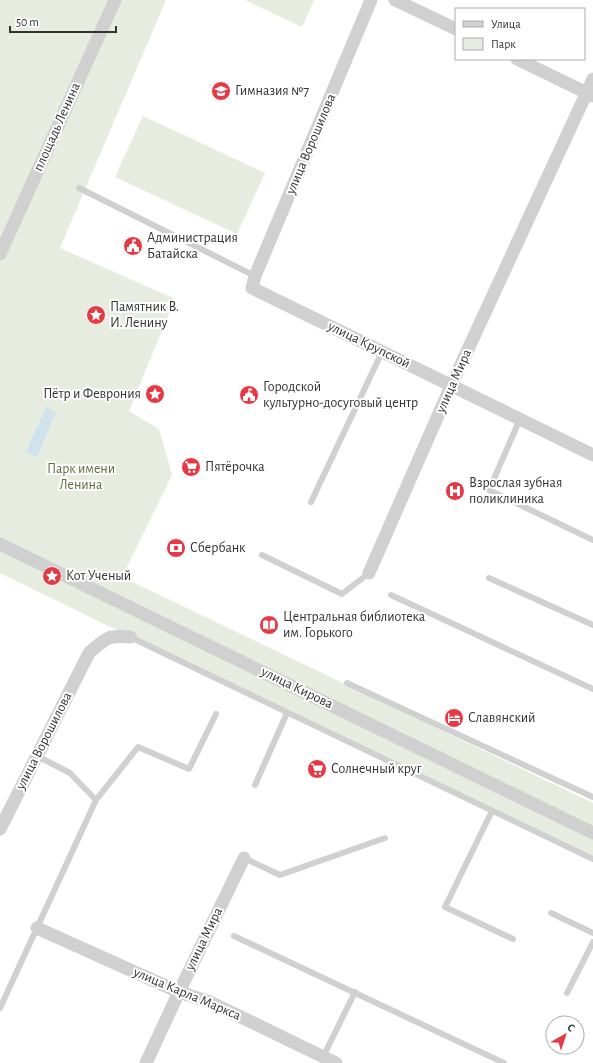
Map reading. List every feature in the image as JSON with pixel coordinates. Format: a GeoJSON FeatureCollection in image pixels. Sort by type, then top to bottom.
{"type":"FeatureCollection","features":[{"type":"Feature","properties":{"kind":"street","name":"площадь Ленина"},"geometry":{"type":"LineString","coordinates":[[0,254],[115,0]]}},
{"type":"Feature","properties":{"kind":"street","name":"улица Ворошилова"},"geometry":{"type":"LineString","coordinates":[[254,282],[371,0]]}},
{"type":"Feature","properties":{"kind":"street"},"geometry":{"type":"LineString","coordinates":[[396,0],[455,30]]}},
{"type":"Feature","properties":{"kind":"street"},"geometry":{"type":"LineString","coordinates":[[519,60],[590,95]]}},
{"type":"Feature","properties":{"kind":"street","name":"улица Мира"},"geometry":{"type":"LineString","coordinates":[[369,573],[451,386],[590,95],[593,79]]}},
{"type":"Feature","properties":{"kind":"street","name":"улица Крупской"},"geometry":{"type":"LineString","coordinates":[[254,282],[382,352],[593,455]]}},
{"type":"Feature","properties":{"kind":"street","name":"улица Кирова"},"geometry":{"type":"LineString","coordinates":[[0,544],[593,833]]}},
{"type":"Feature","properties":{"kind":"street","name":"улица Ворошилова"},"geometry":{"type":"LineString","coordinates":[[0,829],[89,653],[106,638],[116,636],[130,637]]}},
{"type":"Feature","properties":{"kind":"street","name":"улица Мира"},"geometry":{"type":"LineString","coordinates":[[146,1063],[244,858]]}},
{"type":"Feature","properties":{"kind":"street","name":"улица Карла Маркса"},"geometry":{"type":"LineString","coordinates":[[37,928],[179,992],[210,1002],[336,1063]]}},
{"type":"Feature","properties":{"kind":"lane"},"geometry":{"type":"LineString","coordinates":[[79,188],[254,282]]}},
{"type":"Feature","properties":{"kind":"lane"},"geometry":{"type":"LineString","coordinates":[[310,502],[382,352]]}},
{"type":"Feature","properties":{"kind":"lane"},"geometry":{"type":"LineString","coordinates":[[520,419],[489,490],[593,540]]}},
{"type":"Feature","properties":{"kind":"lane","name":"улица Мира"},"geometry":{"type":"LineString","coordinates":[[262,556],[342,594],[369,573]]}},
{"type":"Feature","properties":{"kind":"lane"},"geometry":{"type":"LineString","coordinates":[[489,578],[593,625]]}},
{"type":"Feature","properties":{"kind":"lane"},"geometry":{"type":"LineString","coordinates":[[391,595],[593,689]]}},
{"type":"Feature","properties":{"kind":"lane","name":"улица Кирова"},"geometry":{"type":"LineString","coordinates":[[130,637],[593,859]]}},
{"type":"Feature","properties":{"kind":"lane"},"geometry":{"type":"LineString","coordinates":[[347,683],[593,797]]}},
{"type":"Feature","properties":{"kind":"lane"},"geometry":{"type":"LineString","coordinates":[[255,785],[287,713]]}},
{"type":"Feature","properties":{"kind":"lane"},"geometry":{"type":"LineString","coordinates":[[0,1008],[96,800],[138,747],[188,769],[216,714]]}},
{"type":"Feature","properties":{"kind":"lane"},"geometry":{"type":"LineString","coordinates":[[37,756],[70,774],[96,800]]}},
{"type":"Feature","properties":{"kind":"lane"},"geometry":{"type":"LineString","coordinates":[[492,811],[445,907],[513,939]]}},
{"type":"Feature","properties":{"kind":"lane"},"geometry":{"type":"LineString","coordinates":[[244,858],[280,875],[385,838]]}},
{"type":"Feature","properties":{"kind":"lane"},"geometry":{"type":"LineString","coordinates":[[550,913],[593,933]]}},
{"type":"Feature","properties":{"kind":"lane"},"geometry":{"type":"LineString","coordinates":[[234,936],[504,1063]]}},
{"type":"Feature","properties":{"kind":"lane"},"geometry":{"type":"LineString","coordinates":[[566,993],[593,942]]}},
{"type":"Feature","properties":{"kind":"lane"},"geometry":{"type":"LineString","coordinates":[[323,1057],[355,992]]}},
{"type":"Feature","properties":{"kind":"green space","name":"Парк имени Ленина"},"geometry":{"type":"Polygon","coordinates":[[[0,0],[166,0],[60,248],[175,299],[129,411],[159,429],[172,475],[122,577],[593,803],[593,856],[0,573],[0,0]]]}},
{"type":"Feature","properties":{"kind":"green space"},"geometry":{"type":"Polygon","coordinates":[[[245,0],[314,0],[302,27],[245,0]]]}},
{"type":"Feature","properties":{"kind":"green space"},"geometry":{"type":"Polygon","coordinates":[[[143,116],[265,173],[237,234],[115,177],[143,116]]]}},
{"type":"Feature","properties":{"kind":"water"},"geometry":{"type":"Polygon","coordinates":[[[46,407],[56,412],[37,457],[26,452],[46,407]]]}},
{"type":"Feature","properties":{"kind":"place","name":"Гимназия №7"},"geometry":{"type":"Point","coordinates":[221,91]}},
{"type":"Feature","properties":{"kind":"place","name":"Администрация Батайска"},"geometry":{"type":"Point","coordinates":[133,246]}},
{"type":"Feature","properties":{"kind":"place","name":"Памятник В. И. Ленину"},"geometry":{"type":"Point","coordinates":[96,315]}},
{"type":"Feature","properties":{"kind":"place","name":"Пётр и Феврония"},"geometry":{"type":"Point","coordinates":[155,394]}},
{"type":"Feature","properties":{"kind":"place","name":"Городской культурно-досуговый центр"},"geometry":{"type":"Point","coordinates":[249,395]}},
{"type":"Feature","properties":{"kind":"place","name":"Пятёрочка"},"geometry":{"type":"Point","coordinates":[191,467]}},
{"type":"Feature","properties":{"kind":"place","name":"Взрослая зубная поликлиника"},"geometry":{"type":"Point","coordinates":[455,491]}},
{"type":"Feature","properties":{"kind":"place","name":"Сбербанк"},"geometry":{"type":"Point","coordinates":[176,548]}},
{"type":"Feature","properties":{"kind":"place","name":"Кот Ученый"},"geometry":{"type":"Point","coordinates":[52,576]}},
{"type":"Feature","properties":{"kind":"place","name":"Центральная библиотека им. Горького"},"geometry":{"type":"Point","coordinates":[269,625]}},
{"type":"Feature","properties":{"kind":"place","name":"Славянский"},"geometry":{"type":"Point","coordinates":[454,718]}},
{"type":"Feature","properties":{"kind":"place","name":"Солнечный круг"},"geometry":{"type":"Point","coordinates":[317,769]}}]}
